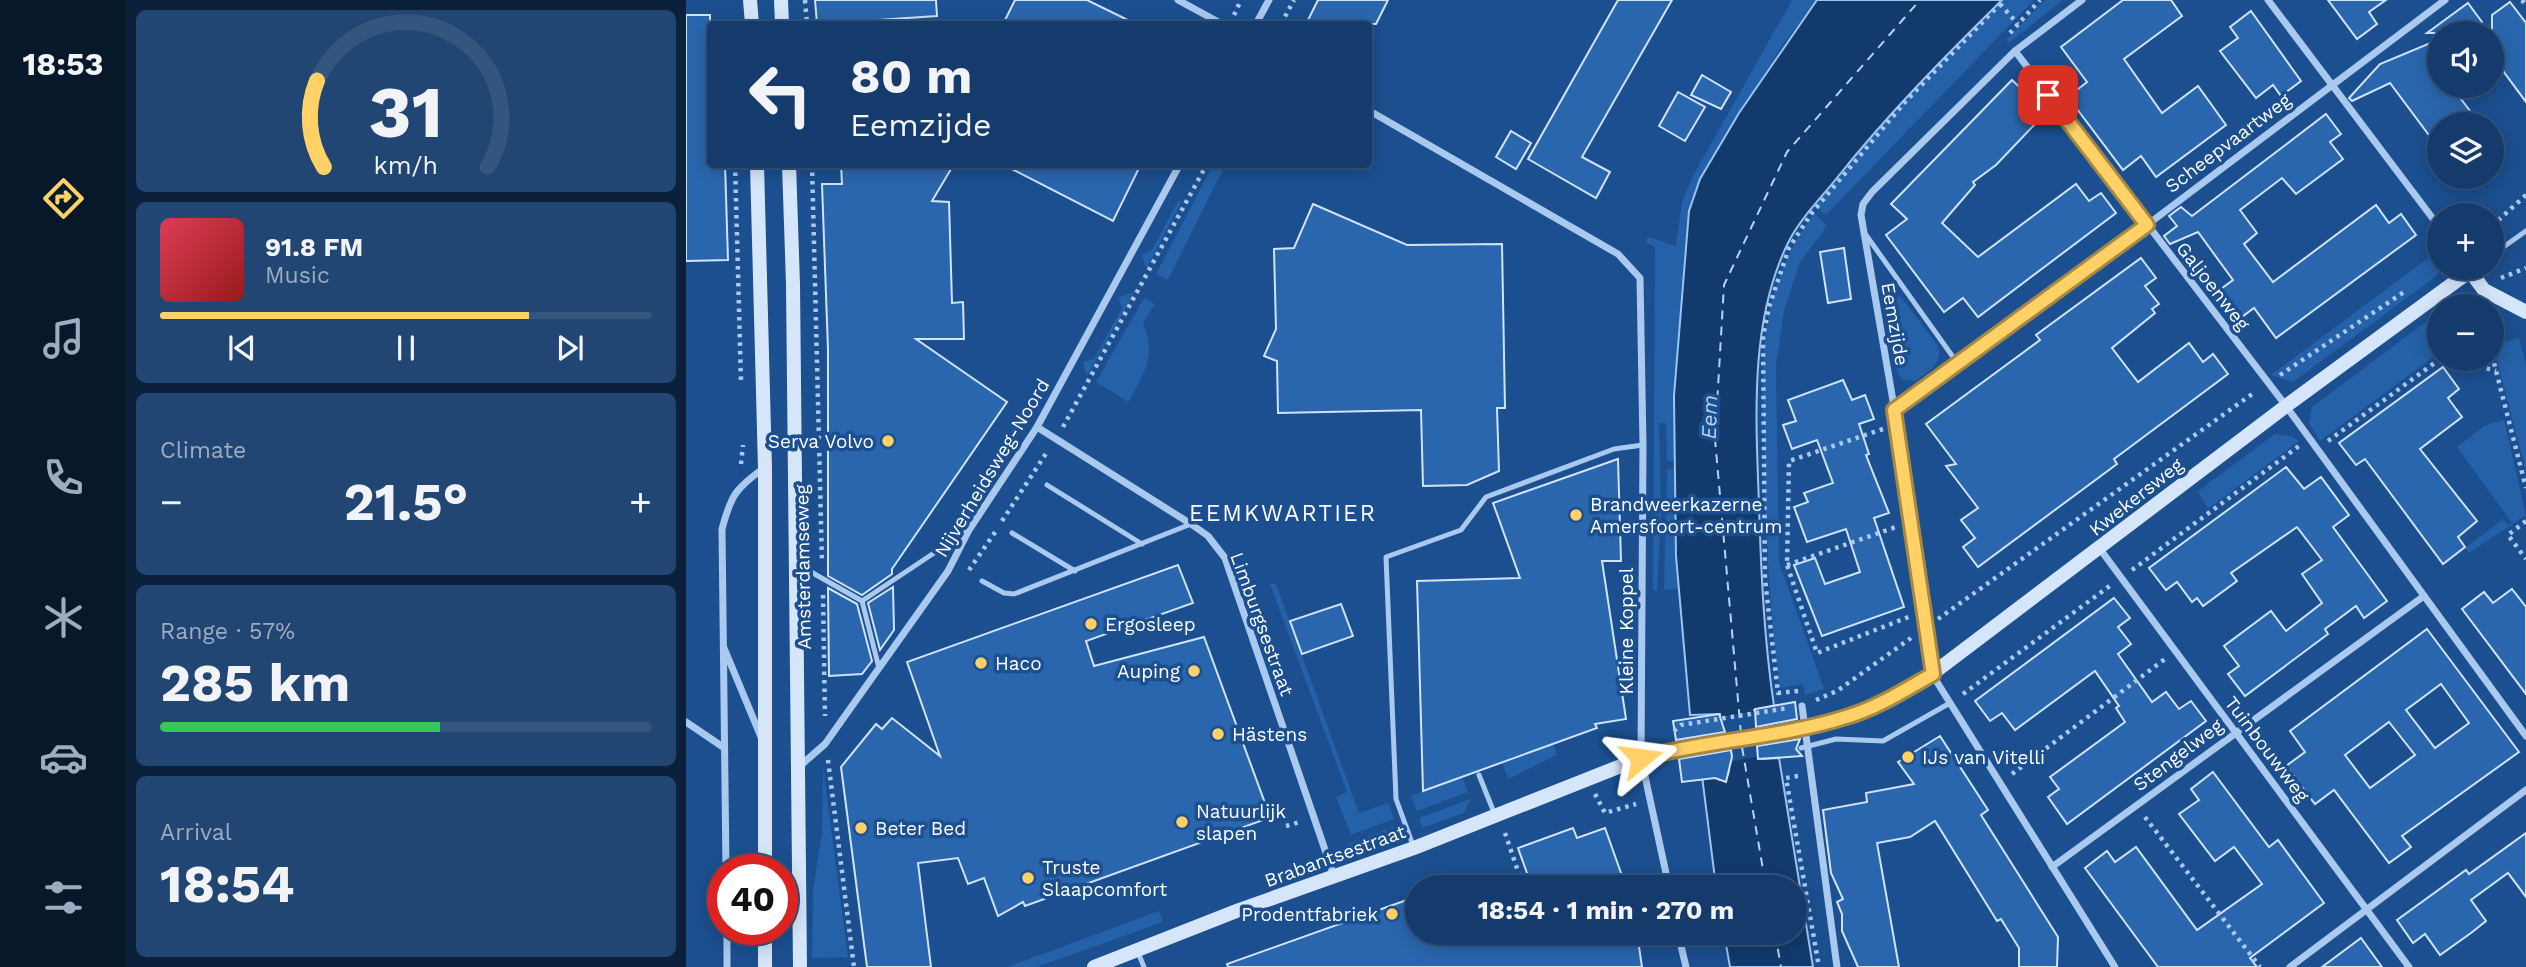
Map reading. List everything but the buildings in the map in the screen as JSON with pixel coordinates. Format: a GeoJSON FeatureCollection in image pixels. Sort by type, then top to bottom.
{"type":"FeatureCollection","features":[{"type":"Feature","properties":{"kind":"street"},"geometry":{"type":"LineString","coordinates":[[750,0],[752,21]]}},
{"type":"Feature","properties":{"kind":"street"},"geometry":{"type":"LineString","coordinates":[[781,0],[782,21]]}},
{"type":"Feature","properties":{"kind":"street"},"geometry":{"type":"LineString","coordinates":[[1178,0],[1216,21]]}},
{"type":"Feature","properties":{"kind":"street"},"geometry":{"type":"LineString","coordinates":[[1258,21],[1269,0]]}},
{"type":"Feature","properties":{"kind":"street","name":"Eemzijde"},"geometry":{"type":"LineString","coordinates":[[1933,674],[1897,424],[1862,230],[1863,204],[2015,51],[2082,0]]}},
{"type":"Feature","properties":{"kind":"street"},"geometry":{"type":"LineString","coordinates":[[2268,0],[2427,211]]}},
{"type":"Feature","properties":{"kind":"street","name":"Scheepvaartweg"},"geometry":{"type":"LineString","coordinates":[[1894,410],[1959,365],[2445,0]]}},
{"type":"Feature","properties":{"kind":"street","name":"Galjoenweg"},"geometry":{"type":"LineString","coordinates":[[2015,51],[2286,406],[2526,736]]}},
{"type":"Feature","properties":{"kind":"street","name":"Kleine Koppel"},"geometry":{"type":"LineString","coordinates":[[1372,112],[1618,254],[1640,278],[1643,445],[1641,758],[1666,875]]}},
{"type":"Feature","properties":{"kind":"street","name":"Amsterdamseweg"},"geometry":{"type":"LineString","coordinates":[[757,168],[765,467],[765,854]]}},
{"type":"Feature","properties":{"kind":"street","name":"Amsterdamseweg"},"geometry":{"type":"LineString","coordinates":[[789,168],[800,766],[800,967]]}},
{"type":"Feature","properties":{"kind":"street","name":"Nijverheidsweg-Noord"},"geometry":{"type":"LineString","coordinates":[[800,766],[825,744],[948,571],[969,530],[1037,427],[1178,168]]}},
{"type":"Feature","properties":{"kind":"street","name":"Kwekersweg"},"geometry":{"type":"LineString","coordinates":[[1641,758],[1677,748],[1802,729],[1849,716],[1933,674],[2456,280]]}},
{"type":"Feature","properties":{"kind":"street"},"geometry":{"type":"LineString","coordinates":[[2478,280],[2484,290],[2526,312]]}},
{"type":"Feature","properties":{"kind":"street","name":"Limburgsestraat"},"geometry":{"type":"LineString","coordinates":[[1037,427],[1191,524],[1208,536],[1225,558],[1334,877]]}},
{"type":"Feature","properties":{"kind":"street","name":"Amsterdamseweg"},"geometry":{"type":"LineString","coordinates":[[726,854],[722,528],[730,499],[739,486],[765,467]]}},
{"type":"Feature","properties":{"kind":"street","name":"Tuinbouwweg"},"geometry":{"type":"LineString","coordinates":[[2100,549],[2409,967]]}},
{"type":"Feature","properties":{"kind":"street","name":"Stengelweg"},"geometry":{"type":"LineString","coordinates":[[2052,867],[2424,596]]}},
{"type":"Feature","properties":{"kind":"street","name":"Amsterdamseweg"},"geometry":{"type":"LineString","coordinates":[[723,644],[767,750]]}},
{"type":"Feature","properties":{"kind":"street"},"geometry":{"type":"LineString","coordinates":[[1933,674],[2115,967]]}},
{"type":"Feature","properties":{"kind":"street"},"geometry":{"type":"LineString","coordinates":[[1799,707],[1837,967]]}},
{"type":"Feature","properties":{"kind":"street"},"geometry":{"type":"LineString","coordinates":[[686,722],[723,747]]}},
{"type":"Feature","properties":{"kind":"street","name":"Brabantsestraat"},"geometry":{"type":"LineString","coordinates":[[1094,967],[1414,848],[1641,758]]}},
{"type":"Feature","properties":{"kind":"street"},"geometry":{"type":"LineString","coordinates":[[2290,967],[2526,790]]}},
{"type":"Feature","properties":{"kind":"street"},"geometry":{"type":"LineString","coordinates":[[727,945],[727,967]]}},
{"type":"Feature","properties":{"kind":"street"},"geometry":{"type":"LineString","coordinates":[[765,945],[765,967]]}},
{"type":"Feature","properties":{"kind":"street"},"geometry":{"type":"LineString","coordinates":[[1681,945],[1686,967]]}},
{"type":"Feature","properties":{"kind":"lane","name":"Eemzijde"},"geometry":{"type":"LineString","coordinates":[[1862,230],[1959,365]]}},
{"type":"Feature","properties":{"kind":"lane"},"geometry":{"type":"LineString","coordinates":[[2504,247],[2526,231]]}},
{"type":"Feature","properties":{"kind":"lane"},"geometry":{"type":"LineString","coordinates":[[1414,848],[1396,799],[1386,557],[1461,530],[1486,497],[1614,449],[1643,445]]}},
{"type":"Feature","properties":{"kind":"lane"},"geometry":{"type":"LineString","coordinates":[[1047,485],[1142,544]]}},
{"type":"Feature","properties":{"kind":"lane"},"geometry":{"type":"LineString","coordinates":[[982,581],[1004,593],[1014,594],[1191,524]]}},
{"type":"Feature","properties":{"kind":"lane"},"geometry":{"type":"LineString","coordinates":[[862,601],[969,530]]}},
{"type":"Feature","properties":{"kind":"lane"},"geometry":{"type":"LineString","coordinates":[[1012,533],[1075,571]]}},
{"type":"Feature","properties":{"kind":"lane"},"geometry":{"type":"LineString","coordinates":[[797,564],[862,601],[879,669]]}},
{"type":"Feature","properties":{"kind":"lane"},"geometry":{"type":"LineString","coordinates":[[1803,747],[1836,739],[1884,741],[1951,703]]}},
{"type":"Feature","properties":{"kind":"lane"},"geometry":{"type":"LineString","coordinates":[[1479,775],[1497,816]]}},
{"type":"Feature","properties":{"kind":"lane"},"geometry":{"type":"LineString","coordinates":[[1137,949],[1144,967]]}},
{"type":"Feature","properties":{"kind":"path"},"geometry":{"type":"LineString","coordinates":[[805,0],[807,21]]}},
{"type":"Feature","properties":{"kind":"path"},"geometry":{"type":"LineString","coordinates":[[1283,21],[1294,0]]}},
{"type":"Feature","properties":{"kind":"path"},"geometry":{"type":"LineString","coordinates":[[2011,30],[2040,0]]}},
{"type":"Feature","properties":{"kind":"path"},"geometry":{"type":"LineString","coordinates":[[2522,0],[2526,5]]}},
{"type":"Feature","properties":{"kind":"path"},"geometry":{"type":"LineString","coordinates":[[1800,697],[1797,689],[1778,693],[1765,579],[1763,336],[1769,307],[1791,242],[1811,214],[1905,102],[2002,2],[2018,24]]}},
{"type":"Feature","properties":{"kind":"path"},"geometry":{"type":"LineString","coordinates":[[734,168],[741,392]]}},
{"type":"Feature","properties":{"kind":"path","name":"Amsterdamseweg"},"geometry":{"type":"LineString","coordinates":[[812,168],[825,580],[825,744],[855,967]]}},
{"type":"Feature","properties":{"kind":"path"},"geometry":{"type":"LineString","coordinates":[[2504,215],[2526,195]]}},
{"type":"Feature","properties":{"kind":"path"},"geometry":{"type":"LineString","coordinates":[[1674,731],[1681,725],[1799,707],[1837,691],[2268,383],[2417,283]]}},
{"type":"Feature","properties":{"kind":"path"},"geometry":{"type":"LineString","coordinates":[[1951,703],[2301,445],[2323,445],[2427,369]]}},
{"type":"Feature","properties":{"kind":"path"},"geometry":{"type":"LineString","coordinates":[[2496,371],[2526,488]]}},
{"type":"Feature","properties":{"kind":"path"},"geometry":{"type":"LineString","coordinates":[[1897,424],[1789,461],[1787,565],[1817,653],[1925,610]]}},
{"type":"Feature","properties":{"kind":"path"},"geometry":{"type":"LineString","coordinates":[[739,486],[742,433]]}},
{"type":"Feature","properties":{"kind":"path"},"geometry":{"type":"LineString","coordinates":[[1787,565],[1910,522]]}},
{"type":"Feature","properties":{"kind":"path"},"geometry":{"type":"LineString","coordinates":[[2526,522],[2508,535],[2526,559]]}},
{"type":"Feature","properties":{"kind":"path"},"geometry":{"type":"LineString","coordinates":[[2000,783],[2175,652]]}},
{"type":"Feature","properties":{"kind":"path"},"geometry":{"type":"LineString","coordinates":[[1786,778],[1819,967]]}},
{"type":"Feature","properties":{"kind":"path"},"geometry":{"type":"LineString","coordinates":[[1588,780],[1605,813],[1650,800]]}},
{"type":"Feature","properties":{"kind":"path"},"geometry":{"type":"LineString","coordinates":[[2136,806],[2260,967]]}},
{"type":"Feature","properties":{"kind":"path"},"geometry":{"type":"LineString","coordinates":[[1497,816],[1519,875]]}},
{"type":"Feature","properties":{"kind":"shaded area"},"geometry":{"type":"Polygon","coordinates":[[[1792,0],[1817,0],[1783,44],[1721,146],[1685,251],[1674,396],[1675,461],[1667,461],[1666,423],[1659,423],[1661,517],[1657,590],[1653,591],[1655,247],[1646,242],[1648,237],[1676,246],[1682,202],[1693,176],[1792,0]]]}},
{"type":"Feature","properties":{"kind":"shaded area"},"geometry":{"type":"Polygon","coordinates":[[[2002,0],[2034,0],[1826,215],[1815,206],[1885,118],[2002,0]]]}},
{"type":"Feature","properties":{"kind":"shaded area"},"geometry":{"type":"Polygon","coordinates":[[[2045,0],[2063,0],[2009,43],[2006,40],[2045,0]]]}},
{"type":"Feature","properties":{"kind":"shaded area"},"geometry":{"type":"Polygon","coordinates":[[[1211,168],[1224,168],[1168,280],[1156,274],[1211,168]]]}},
{"type":"Feature","properties":{"kind":"shaded area"},"geometry":{"type":"Polygon","coordinates":[[[1178,201],[1181,203],[1146,269],[1142,255],[1152,250],[1178,201]]]}},
{"type":"Feature","properties":{"kind":"shaded area"},"geometry":{"type":"Polygon","coordinates":[[[1814,213],[1827,226],[1800,262],[1784,311],[1776,366],[1779,562],[1824,689],[1805,695],[1803,684],[1780,688],[1768,565],[1763,372],[1766,330],[1777,283],[1789,254],[1814,213]]]}},
{"type":"Feature","properties":{"kind":"shaded area"},"geometry":{"type":"Polygon","coordinates":[[[2427,259],[2427,280],[2431,280],[2293,382],[2271,375],[2427,259]]]}},
{"type":"Feature","properties":{"kind":"shaded area"},"geometry":{"type":"Polygon","coordinates":[[[1134,293],[1087,376],[1083,362],[1094,359],[1122,308],[1118,298],[1134,293]]]}},
{"type":"Feature","properties":{"kind":"shaded area"},"geometry":{"type":"Polygon","coordinates":[[[1893,296],[1901,297],[1938,346],[1937,362],[1916,381],[1902,380],[1897,372],[1887,301],[1893,296]]]}},
{"type":"Feature","properties":{"kind":"shaded area"},"geometry":{"type":"Polygon","coordinates":[[[1144,298],[1155,304],[1143,323],[1149,355],[1143,374],[1128,402],[1096,382],[1144,298]]]}},
{"type":"Feature","properties":{"kind":"shaded area"},"geometry":{"type":"Polygon","coordinates":[[[2427,321],[2427,362],[2320,441],[2309,423],[2312,407],[2427,321]]]}},
{"type":"Feature","properties":{"kind":"shaded area"},"geometry":{"type":"Polygon","coordinates":[[[2519,338],[2526,365],[2526,472],[2500,371],[2504,371],[2504,342],[2519,338]]]}},
{"type":"Feature","properties":{"kind":"shaded area"},"geometry":{"type":"Polygon","coordinates":[[[2504,420],[2526,515],[2469,553],[2465,548],[2503,519],[2508,525],[2512,523],[2457,447],[2486,425],[2504,420]]]}},
{"type":"Feature","properties":{"kind":"shaded area"},"geometry":{"type":"Polygon","coordinates":[[[2275,434],[2291,436],[2299,441],[2208,509],[2198,491],[2275,434]]]}},
{"type":"Feature","properties":{"kind":"shaded area"},"geometry":{"type":"Polygon","coordinates":[[[1667,469],[1676,469],[1679,588],[1664,590],[1667,469]]]}},
{"type":"Feature","properties":{"kind":"shaded area"},"geometry":{"type":"Polygon","coordinates":[[[1270,584],[1276,584],[1359,813],[1388,803],[1394,819],[1351,835],[1336,797],[1347,792],[1270,584]]]}},
{"type":"Feature","properties":{"kind":"shaded area"},"geometry":{"type":"Polygon","coordinates":[[[1553,744],[1557,755],[1508,779],[1502,762],[1553,744]]]}},
{"type":"Feature","properties":{"kind":"shaded area"},"geometry":{"type":"Polygon","coordinates":[[[823,766],[848,957],[812,958],[813,890],[822,833],[823,766]]]}},
{"type":"Feature","properties":{"kind":"shaded area"},"geometry":{"type":"Polygon","coordinates":[[[1462,777],[1468,792],[1417,811],[1411,796],[1462,777]]]}},
{"type":"Feature","properties":{"kind":"shaded area"},"geometry":{"type":"Polygon","coordinates":[[[1470,799],[1464,813],[1422,828],[1419,818],[1470,799]]]}},
{"type":"Feature","properties":{"kind":"shaded area"},"geometry":{"type":"Polygon","coordinates":[[[1396,826],[1400,837],[1367,849],[1348,844],[1396,826]]]}},
{"type":"Feature","properties":{"kind":"shaded area"},"geometry":{"type":"Polygon","coordinates":[[[1159,911],[1163,922],[1037,967],[1007,967],[1159,911]]]}},
{"type":"Feature","properties":{"kind":"water","name":"Eem"},"geometry":{"type":"Polygon","coordinates":[[[1817,0],[2002,0],[1895,110],[1810,210],[1788,243],[1775,273],[1767,305],[1758,371],[1758,472],[1762,580],[1774,706],[1754,710],[1762,759],[1779,758],[1798,875],[1714,875],[1701,768],[1720,780],[1727,777],[1729,771],[1720,714],[1690,715],[1676,556],[1674,396],[1689,211],[1700,179],[1739,113],[1817,0]]]}},
{"type":"Feature","properties":{"kind":"water"},"geometry":{"type":"Polygon","coordinates":[[[1807,930],[1813,967],[1730,967],[1726,945],[1807,945],[1807,930]]]}},
{"type":"Feature","properties":{"kind":"pier"},"geometry":{"type":"Polygon","coordinates":[[[1755,711],[1762,756],[1727,762],[1720,717],[1755,711]]]}},
{"type":"Feature","properties":{"kind":"ferry route"},"geometry":{"type":"LineString","coordinates":[[1741,734],[1715,439],[1724,285],[1787,152],[1920,0]]}},
{"type":"Feature","properties":{"kind":"ferry route"},"geometry":{"type":"LineString","coordinates":[[1742,747],[1764,875]]}},
{"type":"Feature","properties":{"kind":"ferry route"},"geometry":{"type":"LineString","coordinates":[[1777,945],[1781,967]]}},
{"type":"Feature","properties":{"kind":"place","name":"Serva Volvo"},"geometry":{"type":"Point","coordinates":[888,441]}},
{"type":"Feature","properties":{"kind":"place","name":"Brandweerkazerne Amersfoort-centrum"},"geometry":{"type":"Point","coordinates":[1576,515]}},
{"type":"Feature","properties":{"kind":"place","name":"Ergosleep"},"geometry":{"type":"Point","coordinates":[1091,624]}},
{"type":"Feature","properties":{"kind":"place","name":"Haco"},"geometry":{"type":"Point","coordinates":[981,663]}},
{"type":"Feature","properties":{"kind":"place","name":"Auping"},"geometry":{"type":"Point","coordinates":[1194,671]}},
{"type":"Feature","properties":{"kind":"place","name":"Hästens"},"geometry":{"type":"Point","coordinates":[1218,734]}},
{"type":"Feature","properties":{"kind":"place","name":"IJs van Vitelli"},"geometry":{"type":"Point","coordinates":[1908,757]}},
{"type":"Feature","properties":{"kind":"place","name":"Natuurlijk slapen"},"geometry":{"type":"Point","coordinates":[1182,822]}},
{"type":"Feature","properties":{"kind":"place","name":"Beter Bed"},"geometry":{"type":"Point","coordinates":[861,828]}},
{"type":"Feature","properties":{"kind":"place","name":"Truste Slaapcomfort"},"geometry":{"type":"Point","coordinates":[1028,878]}},
{"type":"Feature","properties":{"kind":"place","name":"Prodentfabriek"},"geometry":{"type":"Point","coordinates":[1392,914]}},
{"type":"Feature","properties":{"kind":"district","name":"EEMKWARTIER"},"geometry":{"type":"Point","coordinates":[1283,513]}},
{"type":"Feature","properties":{"kind":"route"},"geometry":{"type":"LineString","coordinates":[[1641,758],[1677,748],[1805,728],[1849,716],[1893,697],[1933,674],[1894,410],[2147,225],[2048,95]]}}]}
